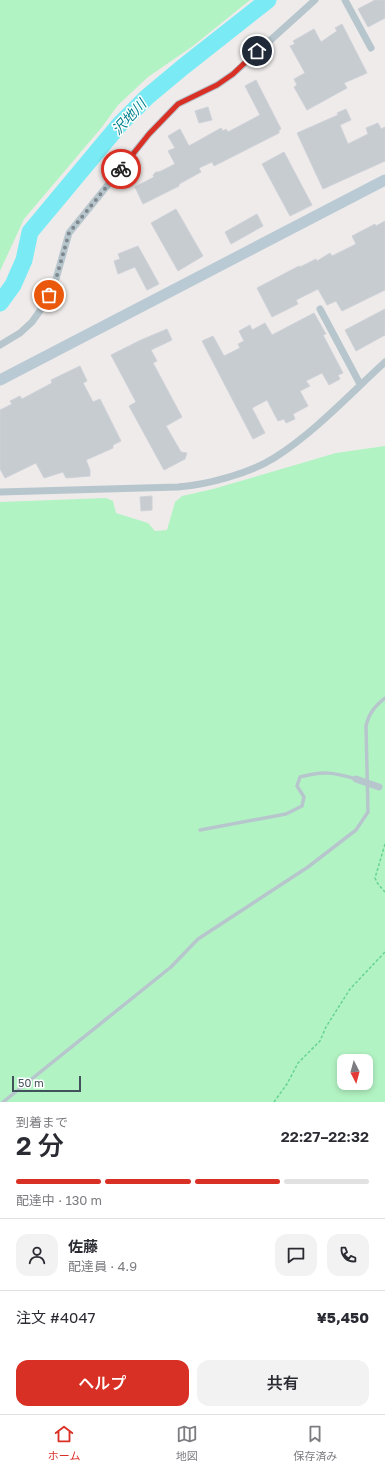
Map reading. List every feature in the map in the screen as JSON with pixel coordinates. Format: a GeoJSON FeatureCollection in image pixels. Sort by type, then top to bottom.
{"type":"FeatureCollection","features":[{"type":"Feature","properties":{"kind":"street"},"geometry":{"type":"LineString","coordinates":[[0,345],[20,333],[32,322],[44,305],[54,286],[69,233],[149,134],[178,104],[217,85],[233,74],[315,0]]}},
{"type":"Feature","properties":{"kind":"street"},"geometry":{"type":"LineString","coordinates":[[345,0],[371,48]]}},
{"type":"Feature","properties":{"kind":"street"},"geometry":{"type":"LineString","coordinates":[[0,380],[385,180]]}},
{"type":"Feature","properties":{"kind":"street"},"geometry":{"type":"LineString","coordinates":[[320,309],[360,384]]}},
{"type":"Feature","properties":{"kind":"street"},"geometry":{"type":"LineString","coordinates":[[0,492],[194,486],[229,477],[273,459],[385,362]]}},
{"type":"Feature","properties":{"kind":"street"},"geometry":{"type":"LineString","coordinates":[[356,779],[380,787]]}},
{"type":"Feature","properties":{"kind":"lane"},"geometry":{"type":"LineString","coordinates":[[3,1102],[171,967],[198,938],[308,867],[356,830],[368,812],[366,726],[368,716],[385,698]]}},
{"type":"Feature","properties":{"kind":"lane"},"geometry":{"type":"LineString","coordinates":[[200,830],[286,814],[302,806],[304,797],[297,786],[300,777],[319,772],[340,774],[356,779]]}},
{"type":"Feature","properties":{"kind":"path"},"geometry":{"type":"LineString","coordinates":[[385,844],[375,878],[385,892]]}},
{"type":"Feature","properties":{"kind":"path"},"geometry":{"type":"LineString","coordinates":[[274,1102],[287,1084],[298,1064],[320,1041],[326,1027],[350,989],[385,952]]}},
{"type":"Feature","properties":{"kind":"green space"},"geometry":{"type":"Polygon","coordinates":[[[0,0],[250,0],[193,46],[148,77],[118,105],[102,127],[24,219],[0,271],[0,0]]]}},
{"type":"Feature","properties":{"kind":"green space"},"geometry":{"type":"Polygon","coordinates":[[[385,446],[385,1102],[0,1102],[0,502],[106,498],[113,501],[116,513],[148,523],[155,531],[167,530],[175,502],[182,496],[213,489],[336,453],[385,446]]]}},
{"type":"Feature","properties":{"kind":"building"},"geometry":{"type":"Polygon","coordinates":[[[375,0],[385,0],[385,18],[368,27],[358,9],[375,0]]]}},
{"type":"Feature","properties":{"kind":"building"},"geometry":{"type":"Polygon","coordinates":[[[342,24],[367,73],[344,83],[347,88],[307,110],[294,87],[297,85],[294,79],[305,73],[290,46],[295,44],[293,41],[314,29],[321,42],[337,31],[335,28],[342,24]]]}},
{"type":"Feature","properties":{"kind":"building"},"geometry":{"type":"Polygon","coordinates":[[[256,80],[281,129],[279,130],[279,133],[214,166],[212,162],[199,168],[201,172],[179,184],[179,186],[143,204],[135,187],[154,177],[153,175],[156,172],[175,164],[168,151],[175,148],[168,136],[180,129],[189,146],[221,128],[223,131],[226,129],[228,132],[260,115],[245,86],[256,80]]]}},
{"type":"Feature","properties":{"kind":"building"},"geometry":{"type":"Polygon","coordinates":[[[208,107],[212,120],[199,123],[195,111],[208,107]]]}},
{"type":"Feature","properties":{"kind":"building"},"geometry":{"type":"Polygon","coordinates":[[[346,109],[351,120],[340,125],[348,144],[368,134],[366,128],[378,123],[381,129],[385,127],[385,161],[323,189],[297,133],[338,115],[337,113],[346,109]]]}},
{"type":"Feature","properties":{"kind":"building"},"geometry":{"type":"Polygon","coordinates":[[[284,152],[312,205],[290,216],[262,164],[284,152]]]}},
{"type":"Feature","properties":{"kind":"building"},"geometry":{"type":"Polygon","coordinates":[[[176,209],[203,256],[178,271],[151,223],[176,209]]]}},
{"type":"Feature","properties":{"kind":"building"},"geometry":{"type":"Polygon","coordinates":[[[257,214],[263,226],[231,244],[225,232],[257,214]]]}},
{"type":"Feature","properties":{"kind":"building"},"geometry":{"type":"Polygon","coordinates":[[[385,221],[385,290],[342,311],[336,301],[327,305],[318,289],[296,300],[298,304],[272,317],[257,288],[299,266],[300,267],[316,259],[317,261],[330,253],[332,256],[356,244],[352,236],[375,224],[376,226],[385,221]]]}},
{"type":"Feature","properties":{"kind":"building"},"geometry":{"type":"Polygon","coordinates":[[[138,246],[159,284],[147,290],[135,267],[118,274],[114,261],[120,259],[118,254],[138,246]]]}},
{"type":"Feature","properties":{"kind":"building"},"geometry":{"type":"Polygon","coordinates":[[[385,309],[385,335],[356,351],[345,330],[385,309]]]}},
{"type":"Feature","properties":{"kind":"building"},"geometry":{"type":"Polygon","coordinates":[[[314,313],[326,334],[323,335],[343,373],[338,375],[340,379],[329,385],[322,373],[306,381],[310,386],[300,391],[308,406],[293,414],[295,419],[286,423],[284,419],[278,421],[267,400],[252,408],[265,433],[253,439],[202,341],[213,336],[224,356],[240,348],[238,344],[244,341],[239,331],[250,325],[252,330],[265,323],[272,335],[314,313]]]}},
{"type":"Feature","properties":{"kind":"building"},"geometry":{"type":"Polygon","coordinates":[[[167,329],[172,340],[151,350],[157,361],[153,363],[182,417],[166,426],[181,452],[187,453],[185,459],[164,470],[129,406],[136,402],[111,355],[167,329]]]}},
{"type":"Feature","properties":{"kind":"building"},"geometry":{"type":"Polygon","coordinates":[[[80,366],[87,381],[83,383],[93,402],[100,399],[121,441],[113,445],[113,448],[86,460],[90,470],[90,476],[66,478],[63,472],[44,478],[36,463],[5,478],[0,469],[0,410],[12,404],[10,401],[20,396],[22,399],[52,383],[51,380],[80,366]]]}},
{"type":"Feature","properties":{"kind":"building"},"geometry":{"type":"Polygon","coordinates":[[[152,496],[152,510],[141,511],[140,497],[152,496]]]}},
{"type":"Feature","properties":{"kind":"waterway","name":"沢地川"},"geometry":{"type":"LineString","coordinates":[[0,303],[13,285],[24,260],[30,232],[120,124],[147,97],[268,0]]}},
{"type":"Feature","properties":{"kind":"way so far"},"geometry":{"type":"LineString","coordinates":[[49,295],[54,286],[69,233],[121,169]]}},
{"type":"Feature","properties":{"kind":"route"},"geometry":{"type":"LineString","coordinates":[[121,169],[149,134],[171,110],[193,95],[217,85],[233,74],[257,51]]}}]}
